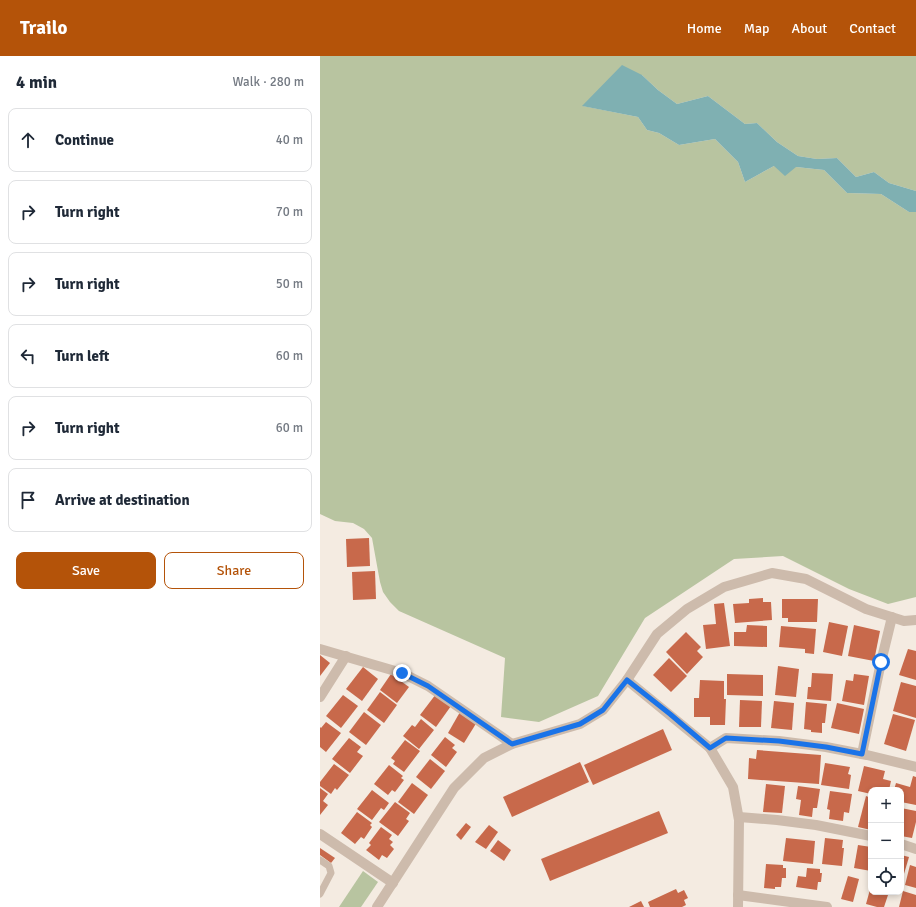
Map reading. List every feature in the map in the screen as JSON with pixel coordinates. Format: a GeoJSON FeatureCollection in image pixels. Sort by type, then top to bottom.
{"type":"FeatureCollection","features":[{"type":"Feature","properties":{"kind":"street"},"geometry":{"type":"LineString","coordinates":[[377,907],[454,788],[484,758],[512,744],[580,724],[603,710],[627,680],[657,634],[687,609],[724,586],[772,573],[806,579],[866,610],[904,621],[916,620]]}},
{"type":"Feature","properties":{"kind":"street"},"geometry":{"type":"LineString","coordinates":[[862,754],[892,617]]}},
{"type":"Feature","properties":{"kind":"street"},"geometry":{"type":"LineString","coordinates":[[320,649],[402,673],[428,686],[512,744]]}},
{"type":"Feature","properties":{"kind":"street"},"geometry":{"type":"LineString","coordinates":[[320,697],[346,656]]}},
{"type":"Feature","properties":{"kind":"street"},"geometry":{"type":"LineString","coordinates":[[627,680],[710,748],[733,787],[739,817],[738,907]]}},
{"type":"Feature","properties":{"kind":"street"},"geometry":{"type":"LineString","coordinates":[[710,748],[726,738],[779,741],[826,747],[916,767]]}},
{"type":"Feature","properties":{"kind":"street"},"geometry":{"type":"LineString","coordinates":[[739,817],[816,825],[868,835]]}},
{"type":"Feature","properties":{"kind":"street"},"geometry":{"type":"LineString","coordinates":[[320,834],[393,883]]}},
{"type":"Feature","properties":{"kind":"street"},"geometry":{"type":"LineString","coordinates":[[904,845],[916,849]]}},
{"type":"Feature","properties":{"kind":"street"},"geometry":{"type":"LineString","coordinates":[[738,895],[826,907]]}},
{"type":"Feature","properties":{"kind":"lane"},"geometry":{"type":"LineString","coordinates":[[320,860],[329,866],[331,873],[320,894]]}},
{"type":"Feature","properties":{"kind":"green space"},"geometry":{"type":"Polygon","coordinates":[[[320,56],[916,56],[916,191],[889,183],[874,172],[856,177],[837,158],[817,159],[798,156],[777,142],[757,123],[745,124],[708,96],[677,104],[658,90],[642,75],[583,106],[638,117],[647,130],[659,133],[679,145],[715,139],[738,162],[745,182],[774,166],[824,170],[847,193],[881,194],[909,212],[916,212],[916,597],[888,604],[849,589],[783,556],[734,559],[645,618],[598,696],[539,722],[501,717],[505,658],[399,611],[383,592],[372,538],[364,529],[353,523],[335,521],[320,514],[320,56]]]}},
{"type":"Feature","properties":{"kind":"green space"},"geometry":{"type":"Polygon","coordinates":[[[363,871],[378,882],[361,907],[339,907],[363,871]]]}},
{"type":"Feature","properties":{"kind":"water"},"geometry":{"type":"Polygon","coordinates":[[[622,65],[642,75],[658,90],[677,104],[708,96],[745,124],[757,123],[777,142],[798,156],[817,159],[837,158],[856,177],[874,172],[889,183],[916,191],[916,212],[909,212],[881,194],[847,193],[824,170],[796,167],[785,176],[774,166],[745,182],[738,162],[715,139],[679,145],[659,133],[647,130],[638,117],[582,106],[622,65]]]}},
{"type":"Feature","properties":{"kind":"building"},"geometry":{"type":"Polygon","coordinates":[[[369,538],[370,566],[347,567],[346,539],[369,538]]]}},
{"type":"Feature","properties":{"kind":"building"},"geometry":{"type":"Polygon","coordinates":[[[375,571],[376,599],[353,600],[352,572],[375,571]]]}},
{"type":"Feature","properties":{"kind":"building"},"geometry":{"type":"Polygon","coordinates":[[[763,598],[763,602],[771,602],[772,620],[735,623],[733,604],[749,603],[749,599],[763,598]]]}},
{"type":"Feature","properties":{"kind":"building"},"geometry":{"type":"Polygon","coordinates":[[[782,599],[818,599],[817,622],[788,622],[788,618],[782,618],[782,599]]]}},
{"type":"Feature","properties":{"kind":"building"},"geometry":{"type":"Polygon","coordinates":[[[724,603],[730,646],[706,649],[703,625],[716,624],[714,604],[724,603]]]}},
{"type":"Feature","properties":{"kind":"building"},"geometry":{"type":"Polygon","coordinates":[[[829,622],[848,626],[842,656],[823,652],[829,622]]]}},
{"type":"Feature","properties":{"kind":"building"},"geometry":{"type":"Polygon","coordinates":[[[747,625],[767,626],[767,647],[734,646],[734,632],[746,632],[747,625]]]}},
{"type":"Feature","properties":{"kind":"building"},"geometry":{"type":"Polygon","coordinates":[[[854,625],[880,631],[874,661],[848,656],[854,625]]]}},
{"type":"Feature","properties":{"kind":"building"},"geometry":{"type":"Polygon","coordinates":[[[781,626],[816,629],[814,654],[805,653],[805,649],[779,647],[781,626]]]}},
{"type":"Feature","properties":{"kind":"building"},"geometry":{"type":"Polygon","coordinates":[[[686,632],[701,647],[697,651],[703,657],[687,674],[666,652],[686,632]]]}},
{"type":"Feature","properties":{"kind":"building"},"geometry":{"type":"Polygon","coordinates":[[[908,649],[916,651],[916,680],[899,675],[908,649]]]}},
{"type":"Feature","properties":{"kind":"building"},"geometry":{"type":"Polygon","coordinates":[[[320,655],[330,663],[320,676],[320,655]]]}},
{"type":"Feature","properties":{"kind":"building"},"geometry":{"type":"Polygon","coordinates":[[[669,658],[687,676],[671,692],[653,675],[669,658]]]}},
{"type":"Feature","properties":{"kind":"building"},"geometry":{"type":"Polygon","coordinates":[[[778,666],[799,669],[796,697],[775,695],[778,666]]]}},
{"type":"Feature","properties":{"kind":"building"},"geometry":{"type":"Polygon","coordinates":[[[363,667],[378,679],[362,701],[346,689],[363,667]]]}},
{"type":"Feature","properties":{"kind":"building"},"geometry":{"type":"Polygon","coordinates":[[[812,673],[833,674],[831,701],[807,699],[808,687],[811,687],[812,673]]]}},
{"type":"Feature","properties":{"kind":"building"},"geometry":{"type":"Polygon","coordinates":[[[391,674],[409,687],[397,703],[380,690],[391,674]]]}},
{"type":"Feature","properties":{"kind":"building"},"geometry":{"type":"Polygon","coordinates":[[[727,674],[763,675],[763,696],[727,695],[727,674]]]}},
{"type":"Feature","properties":{"kind":"building"},"geometry":{"type":"Polygon","coordinates":[[[854,674],[869,676],[864,705],[842,701],[846,680],[853,681],[854,674]]]}},
{"type":"Feature","properties":{"kind":"building"},"geometry":{"type":"Polygon","coordinates":[[[700,680],[724,681],[724,699],[726,699],[725,725],[710,725],[710,717],[694,717],[694,698],[699,698],[700,680]]]}},
{"type":"Feature","properties":{"kind":"building"},"geometry":{"type":"Polygon","coordinates":[[[901,682],[916,686],[916,718],[893,711],[901,682]]]}},
{"type":"Feature","properties":{"kind":"building"},"geometry":{"type":"Polygon","coordinates":[[[380,692],[397,705],[384,723],[367,710],[380,692]]]}},
{"type":"Feature","properties":{"kind":"building"},"geometry":{"type":"Polygon","coordinates":[[[436,694],[451,706],[436,727],[420,715],[436,694]]]}},
{"type":"Feature","properties":{"kind":"building"},"geometry":{"type":"Polygon","coordinates":[[[343,695],[358,706],[341,728],[326,716],[343,695]]]}},
{"type":"Feature","properties":{"kind":"building"},"geometry":{"type":"Polygon","coordinates":[[[740,700],[762,701],[761,727],[739,727],[740,700]]]}},
{"type":"Feature","properties":{"kind":"building"},"geometry":{"type":"Polygon","coordinates":[[[774,701],[794,703],[792,730],[771,728],[774,701]]]}},
{"type":"Feature","properties":{"kind":"building"},"geometry":{"type":"Polygon","coordinates":[[[806,702],[827,704],[825,723],[822,723],[822,733],[811,732],[811,730],[804,729],[806,702]]]}},
{"type":"Feature","properties":{"kind":"building"},"geometry":{"type":"Polygon","coordinates":[[[837,703],[864,709],[859,734],[831,728],[837,703]]]}},
{"type":"Feature","properties":{"kind":"building"},"geometry":{"type":"Polygon","coordinates":[[[364,712],[381,725],[366,745],[349,732],[364,712]]]}},
{"type":"Feature","properties":{"kind":"building"},"geometry":{"type":"Polygon","coordinates":[[[460,712],[477,722],[464,743],[448,733],[460,712]]]}},
{"type":"Feature","properties":{"kind":"building"},"geometry":{"type":"Polygon","coordinates":[[[893,714],[915,720],[906,751],[884,744],[893,714]]]}},
{"type":"Feature","properties":{"kind":"building"},"geometry":{"type":"Polygon","coordinates":[[[421,719],[434,730],[419,749],[403,736],[412,725],[415,727],[421,719]]]}},
{"type":"Feature","properties":{"kind":"building"},"geometry":{"type":"Polygon","coordinates":[[[326,722],[341,733],[326,752],[320,747],[320,727],[321,728],[326,722]]]}},
{"type":"Feature","properties":{"kind":"building"},"geometry":{"type":"Polygon","coordinates":[[[663,729],[672,750],[593,785],[584,765],[663,729]]]}},
{"type":"Feature","properties":{"kind":"building"},"geometry":{"type":"Polygon","coordinates":[[[445,737],[455,745],[452,748],[457,752],[446,767],[431,755],[445,737]]]}},
{"type":"Feature","properties":{"kind":"building"},"geometry":{"type":"Polygon","coordinates":[[[349,738],[361,747],[357,752],[363,756],[350,773],[332,759],[349,738]]]}},
{"type":"Feature","properties":{"kind":"building"},"geometry":{"type":"Polygon","coordinates":[[[405,740],[420,751],[404,772],[393,764],[395,761],[391,758],[405,740]]]}},
{"type":"Feature","properties":{"kind":"building"},"geometry":{"type":"Polygon","coordinates":[[[757,750],[821,755],[819,784],[748,779],[749,758],[756,759],[757,750]]]}},
{"type":"Feature","properties":{"kind":"building"},"geometry":{"type":"Polygon","coordinates":[[[430,759],[445,771],[431,789],[416,777],[430,759]]]}},
{"type":"Feature","properties":{"kind":"building"},"geometry":{"type":"Polygon","coordinates":[[[580,762],[589,782],[512,817],[503,797],[580,762]]]}},
{"type":"Feature","properties":{"kind":"building"},"geometry":{"type":"Polygon","coordinates":[[[825,763],[850,767],[848,774],[851,775],[849,789],[821,785],[825,763]]]}},
{"type":"Feature","properties":{"kind":"building"},"geometry":{"type":"Polygon","coordinates":[[[334,764],[349,775],[337,790],[335,788],[331,794],[320,786],[320,782],[334,764]]]}},
{"type":"Feature","properties":{"kind":"building"},"geometry":{"type":"Polygon","coordinates":[[[389,765],[403,776],[401,778],[404,780],[395,792],[392,790],[388,795],[374,784],[389,765]]]}},
{"type":"Feature","properties":{"kind":"building"},"geometry":{"type":"Polygon","coordinates":[[[864,766],[885,771],[883,779],[891,781],[890,787],[868,787],[868,793],[858,791],[864,766]]]}},
{"type":"Feature","properties":{"kind":"building"},"geometry":{"type":"Polygon","coordinates":[[[913,776],[916,777],[916,805],[904,803],[904,787],[895,787],[896,783],[910,787],[913,776]]]}},
{"type":"Feature","properties":{"kind":"building"},"geometry":{"type":"Polygon","coordinates":[[[412,783],[428,795],[414,814],[398,802],[412,783]]]}},
{"type":"Feature","properties":{"kind":"building"},"geometry":{"type":"Polygon","coordinates":[[[766,784],[785,786],[782,813],[763,812],[766,784]]]}},
{"type":"Feature","properties":{"kind":"building"},"geometry":{"type":"Polygon","coordinates":[[[798,786],[820,789],[817,808],[813,808],[812,817],[799,815],[801,800],[796,799],[798,786]]]}},
{"type":"Feature","properties":{"kind":"building"},"geometry":{"type":"Polygon","coordinates":[[[320,788],[328,794],[323,801],[328,805],[320,815],[320,788]]]}},
{"type":"Feature","properties":{"kind":"building"},"geometry":{"type":"Polygon","coordinates":[[[372,790],[389,803],[384,810],[381,808],[372,820],[357,809],[372,790]]]}},
{"type":"Feature","properties":{"kind":"building"},"geometry":{"type":"Polygon","coordinates":[[[830,791],[852,794],[849,813],[844,812],[843,821],[829,819],[830,810],[827,809],[830,791]]]}},
{"type":"Feature","properties":{"kind":"building"},"geometry":{"type":"Polygon","coordinates":[[[866,796],[868,797],[868,829],[858,827],[866,796]]]}},
{"type":"Feature","properties":{"kind":"building"},"geometry":{"type":"Polygon","coordinates":[[[395,802],[410,813],[406,819],[409,821],[398,836],[379,822],[395,802]]]}},
{"type":"Feature","properties":{"kind":"building"},"geometry":{"type":"Polygon","coordinates":[[[904,809],[916,811],[916,822],[912,838],[904,837],[904,809]]]}},
{"type":"Feature","properties":{"kind":"building"},"geometry":{"type":"Polygon","coordinates":[[[659,811],[668,833],[550,881],[541,859],[659,811]]]}},
{"type":"Feature","properties":{"kind":"building"},"geometry":{"type":"Polygon","coordinates":[[[357,812],[372,823],[370,825],[372,827],[364,839],[361,837],[355,844],[341,833],[357,812]]]}},
{"type":"Feature","properties":{"kind":"building"},"geometry":{"type":"Polygon","coordinates":[[[466,823],[471,827],[461,840],[456,835],[466,823]]]}},
{"type":"Feature","properties":{"kind":"building"},"geometry":{"type":"Polygon","coordinates":[[[489,825],[498,832],[486,849],[475,842],[489,825]]]}},
{"type":"Feature","properties":{"kind":"building"},"geometry":{"type":"Polygon","coordinates":[[[381,827],[392,835],[389,839],[393,842],[390,845],[394,849],[387,858],[382,855],[379,860],[366,850],[371,845],[369,843],[381,827]]]}},
{"type":"Feature","properties":{"kind":"building"},"geometry":{"type":"Polygon","coordinates":[[[786,838],[815,841],[813,864],[783,861],[786,838]]]}},
{"type":"Feature","properties":{"kind":"building"},"geometry":{"type":"Polygon","coordinates":[[[825,838],[843,840],[842,848],[844,848],[842,866],[822,864],[825,838]]]}},
{"type":"Feature","properties":{"kind":"building"},"geometry":{"type":"Polygon","coordinates":[[[498,840],[511,850],[504,861],[490,851],[498,840]]]}},
{"type":"Feature","properties":{"kind":"building"},"geometry":{"type":"Polygon","coordinates":[[[858,845],[868,847],[868,870],[854,868],[858,845]]]}},
{"type":"Feature","properties":{"kind":"building"},"geometry":{"type":"Polygon","coordinates":[[[320,848],[335,858],[331,863],[320,855],[320,848]]]}},
{"type":"Feature","properties":{"kind":"building"},"geometry":{"type":"Polygon","coordinates":[[[904,856],[909,857],[904,874],[904,856]]]}},
{"type":"Feature","properties":{"kind":"building"},"geometry":{"type":"Polygon","coordinates":[[[766,864],[783,865],[783,868],[786,868],[786,878],[782,878],[781,887],[775,887],[775,889],[764,888],[766,864]]]}},
{"type":"Feature","properties":{"kind":"building"},"geometry":{"type":"Polygon","coordinates":[[[910,865],[916,867],[916,888],[905,885],[910,865]]]}},
{"type":"Feature","properties":{"kind":"building"},"geometry":{"type":"Polygon","coordinates":[[[807,868],[820,869],[820,873],[822,873],[821,882],[818,882],[817,890],[796,887],[798,876],[806,877],[807,868]]]}},
{"type":"Feature","properties":{"kind":"building"},"geometry":{"type":"Polygon","coordinates":[[[848,876],[859,879],[853,902],[841,899],[848,876]]]}},
{"type":"Feature","properties":{"kind":"building"},"geometry":{"type":"Polygon","coordinates":[[[676,889],[678,893],[684,890],[688,898],[684,900],[686,905],[682,907],[650,907],[648,902],[676,889]]]}},
{"type":"Feature","properties":{"kind":"building"},"geometry":{"type":"Polygon","coordinates":[[[904,891],[916,895],[916,907],[899,907],[904,891]]]}},
{"type":"Feature","properties":{"kind":"building"},"geometry":{"type":"Polygon","coordinates":[[[868,895],[888,895],[884,907],[866,904],[868,895]]]}},
{"type":"Feature","properties":{"kind":"building"},"geometry":{"type":"Polygon","coordinates":[[[641,901],[644,907],[629,907],[641,901]]]}},
{"type":"Feature","properties":{"kind":"route"},"geometry":{"type":"LineString","coordinates":[[402,673],[428,686],[512,744],[580,724],[603,710],[627,680],[710,748],[726,738],[779,741],[826,747],[862,754],[881,662]]}}]}
